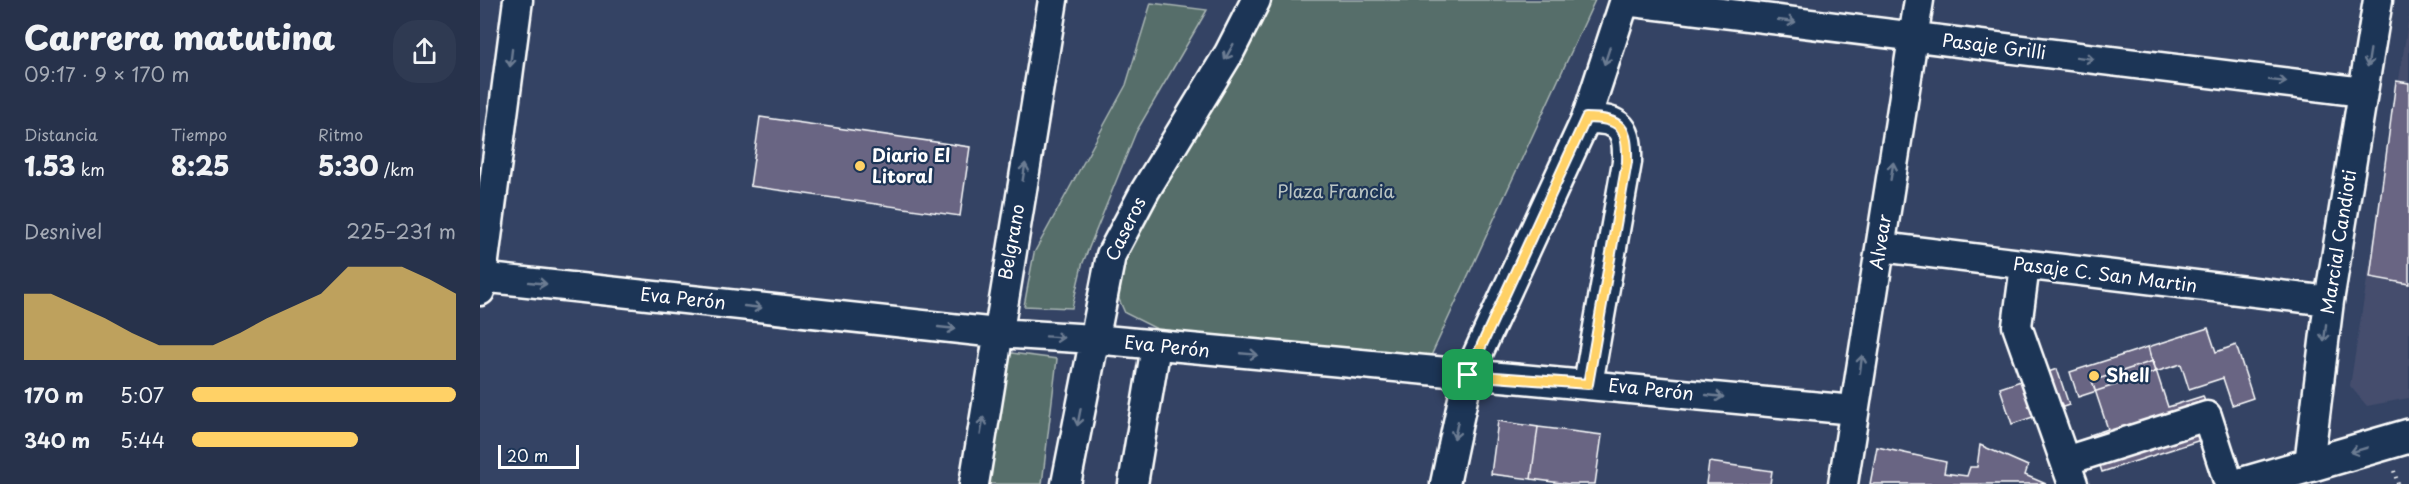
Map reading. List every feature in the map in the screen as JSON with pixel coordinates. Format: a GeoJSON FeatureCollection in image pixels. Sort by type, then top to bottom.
{"type":"FeatureCollection","features":[{"type":"Feature","properties":{"kind":"main road"},"geometry":{"type":"LineString","coordinates":[[2244,484],[2311,474],[2409,436]]}},
{"type":"Feature","properties":{"kind":"street"},"geometry":{"type":"LineString","coordinates":[[481,282],[518,0]]}},
{"type":"Feature","properties":{"kind":"street","name":"Belgrano"},"geometry":{"type":"LineString","coordinates":[[974,484],[1053,0]]}},
{"type":"Feature","properties":{"kind":"street","name":"Caseros"},"geometry":{"type":"LineString","coordinates":[[1066,484],[1111,255],[1145,191],[1229,53],[1256,0]]}},
{"type":"Feature","properties":{"kind":"street"},"geometry":{"type":"LineString","coordinates":[[1445,484],[1468,375],[1586,118],[1625,0]]}},
{"type":"Feature","properties":{"kind":"street","name":"Pasaje Grilli"},"geometry":{"type":"LineString","coordinates":[[1625,0],[2363,92]]}},
{"type":"Feature","properties":{"kind":"street","name":"Alvear"},"geometry":{"type":"LineString","coordinates":[[1843,484],[1919,0]]}},
{"type":"Feature","properties":{"kind":"street","name":"Marcial Candioti"},"geometry":{"type":"LineString","coordinates":[[2311,474],[2329,301],[2378,0]]}},
{"type":"Feature","properties":{"kind":"street"},"geometry":{"type":"LineString","coordinates":[[1586,118],[1616,123],[1622,128],[1628,144],[1627,162],[1588,384]]}},
{"type":"Feature","properties":{"kind":"street","name":"Pasaje C. San Martin"},"geometry":{"type":"LineString","coordinates":[[1881,247],[2329,301]]}},
{"type":"Feature","properties":{"kind":"street"},"geometry":{"type":"LineString","coordinates":[[2025,266],[2018,326],[2069,473],[2207,416],[2229,484]]}},
{"type":"Feature","properties":{"kind":"street","name":"Eva Perón"},"geometry":{"type":"LineString","coordinates":[[481,282],[997,333],[1094,339],[1854,410]]}},
{"type":"Feature","properties":{"kind":"street"},"geometry":{"type":"LineString","coordinates":[[1133,484],[1156,346]]}},
{"type":"Feature","properties":{"kind":"shaded area"},"geometry":{"type":"Polygon","coordinates":[[[2409,17],[2409,398],[2367,406],[2350,386],[2409,17]]]}},
{"type":"Feature","properties":{"kind":"green space","name":"Plaza Francia"},"geometry":{"type":"Polygon","coordinates":[[[1265,0],[1595,0],[1430,358],[1163,332],[1125,313],[1111,281],[1265,0]]]}},
{"type":"Feature","properties":{"kind":"green space"},"geometry":{"type":"Polygon","coordinates":[[[1151,3],[1207,10],[1136,132],[1082,265],[1072,308],[1024,306],[1034,253],[1126,85],[1151,3]]]}},
{"type":"Feature","properties":{"kind":"green space"},"geometry":{"type":"Polygon","coordinates":[[[996,351],[1057,359],[1042,484],[978,484],[996,351]]]}},
{"type":"Feature","properties":{"kind":"building"},"geometry":{"type":"Polygon","coordinates":[[[2396,81],[2409,83],[2409,284],[2370,277],[2396,81]]]}},
{"type":"Feature","properties":{"kind":"building","name":"Diario El Litoral"},"geometry":{"type":"Polygon","coordinates":[[[760,117],[970,147],[960,216],[750,186],[760,117]]]}},
{"type":"Feature","properties":{"kind":"building"},"geometry":{"type":"Polygon","coordinates":[[[2208,328],[2216,352],[2236,345],[2253,398],[2232,405],[2223,378],[2189,389],[2181,364],[2155,372],[2148,347],[2208,328]]]}},
{"type":"Feature","properties":{"kind":"building"},"geometry":{"type":"Polygon","coordinates":[[[2148,347],[2155,372],[2078,397],[2070,372],[2148,347]]]}},
{"type":"Feature","properties":{"kind":"building"},"geometry":{"type":"Polygon","coordinates":[[[2153,361],[2168,407],[2203,396],[2216,435],[2102,472],[2090,435],[2108,429],[2092,381],[2153,361]]]}},
{"type":"Feature","properties":{"kind":"building"},"geometry":{"type":"Polygon","coordinates":[[[2057,369],[2069,405],[2012,424],[2000,388],[2057,369]]]}},
{"type":"Feature","properties":{"kind":"building"},"geometry":{"type":"Polygon","coordinates":[[[1498,421],[1538,427],[1531,479],[1491,474],[1498,421]]]}},
{"type":"Feature","properties":{"kind":"building"},"geometry":{"type":"Polygon","coordinates":[[[1538,427],[1602,435],[1595,484],[1569,484],[1531,479],[1538,427]]]}},
{"type":"Feature","properties":{"kind":"building"},"geometry":{"type":"Polygon","coordinates":[[[1980,445],[2028,466],[2025,475],[2046,484],[1870,484],[1877,447],[1946,462],[1944,473],[1967,476],[1970,467],[1977,467],[1980,445]]]}},
{"type":"Feature","properties":{"kind":"building"},"geometry":{"type":"Polygon","coordinates":[[[1709,462],[1772,471],[1770,484],[1706,484],[1709,462]]]}},
{"type":"Feature","properties":{"kind":"place","name":"Diario El Litoral"},"geometry":{"type":"Point","coordinates":[860,166]}},
{"type":"Feature","properties":{"kind":"place","name":"Shell"},"geometry":{"type":"Point","coordinates":[2094,376]}},
{"type":"Feature","properties":{"kind":"route"},"geometry":{"type":"LineString","coordinates":[[1586,118],[1597,118],[1616,123],[1626,136],[1627,162],[1588,384],[1468,375],[1586,118]]}}]}
